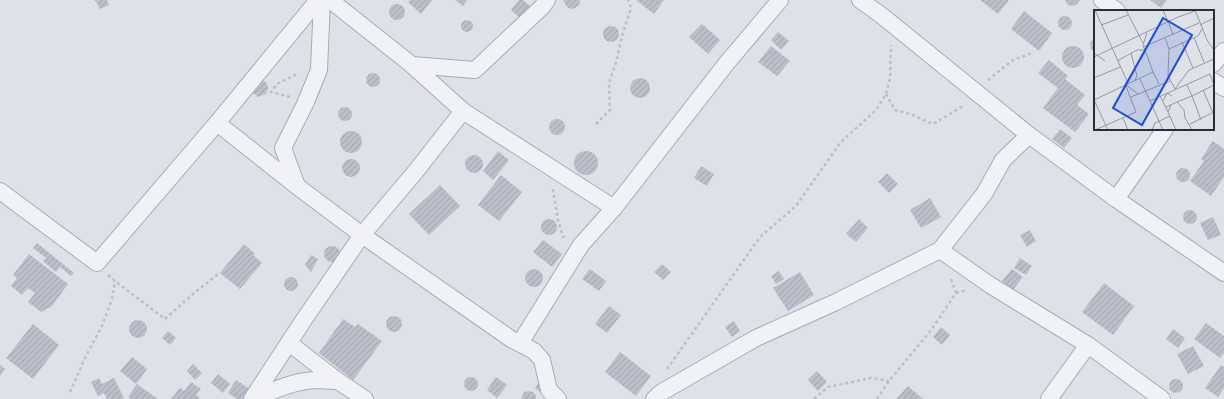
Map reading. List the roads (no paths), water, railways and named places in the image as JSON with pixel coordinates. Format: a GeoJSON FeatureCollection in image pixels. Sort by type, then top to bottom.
{"type":"FeatureCollection","features":[{"type":"Feature","properties":{"kind":"street"},"geometry":{"type":"LineString","coordinates":[[0,191],[97,263],[217,123],[318,0]]}},
{"type":"Feature","properties":{"kind":"street"},"geometry":{"type":"LineString","coordinates":[[298,187],[283,148],[305,104],[319,70],[322,0]]}},
{"type":"Feature","properties":{"kind":"street"},"geometry":{"type":"LineString","coordinates":[[330,0],[412,65],[463,111],[614,208]]}},
{"type":"Feature","properties":{"kind":"street"},"geometry":{"type":"LineString","coordinates":[[412,65],[475,70],[547,0]]}},
{"type":"Feature","properties":{"kind":"street"},"geometry":{"type":"LineString","coordinates":[[520,343],[581,245],[614,208],[726,64],[780,0]]}},
{"type":"Feature","properties":{"kind":"street"},"geometry":{"type":"LineString","coordinates":[[860,0],[911,39],[1029,135],[1116,199],[1224,273]]}},
{"type":"Feature","properties":{"kind":"street"},"geometry":{"type":"LineString","coordinates":[[1102,0],[1116,10]]}},
{"type":"Feature","properties":{"kind":"street"},"geometry":{"type":"LineString","coordinates":[[1214,63],[1224,51]]}},
{"type":"Feature","properties":{"kind":"street"},"geometry":{"type":"LineString","coordinates":[[1214,82],[1224,88]]}},
{"type":"Feature","properties":{"kind":"street"},"geometry":{"type":"LineString","coordinates":[[253,399],[303,321],[362,235],[416,171],[463,111]]}},
{"type":"Feature","properties":{"kind":"street"},"geometry":{"type":"LineString","coordinates":[[217,123],[362,235],[511,339],[534,352],[542,360],[549,390],[558,399]]}},
{"type":"Feature","properties":{"kind":"street"},"geometry":{"type":"LineString","coordinates":[[1116,199],[1164,130]]}},
{"type":"Feature","properties":{"kind":"street"},"geometry":{"type":"LineString","coordinates":[[658,395],[756,338],[836,302],[940,250],[984,194],[1003,160],[1029,135]]}},
{"type":"Feature","properties":{"kind":"street"},"geometry":{"type":"LineString","coordinates":[[940,250],[990,285],[1088,344],[1162,399]]}},
{"type":"Feature","properties":{"kind":"street"},"geometry":{"type":"LineString","coordinates":[[289,343],[338,381],[365,399]]}},
{"type":"Feature","properties":{"kind":"street"},"geometry":{"type":"LineString","coordinates":[[1049,399],[1088,344]]}},
{"type":"Feature","properties":{"kind":"street"},"geometry":{"type":"LineString","coordinates":[[253,399],[273,390],[293,384],[314,380],[338,381]]}}]}
